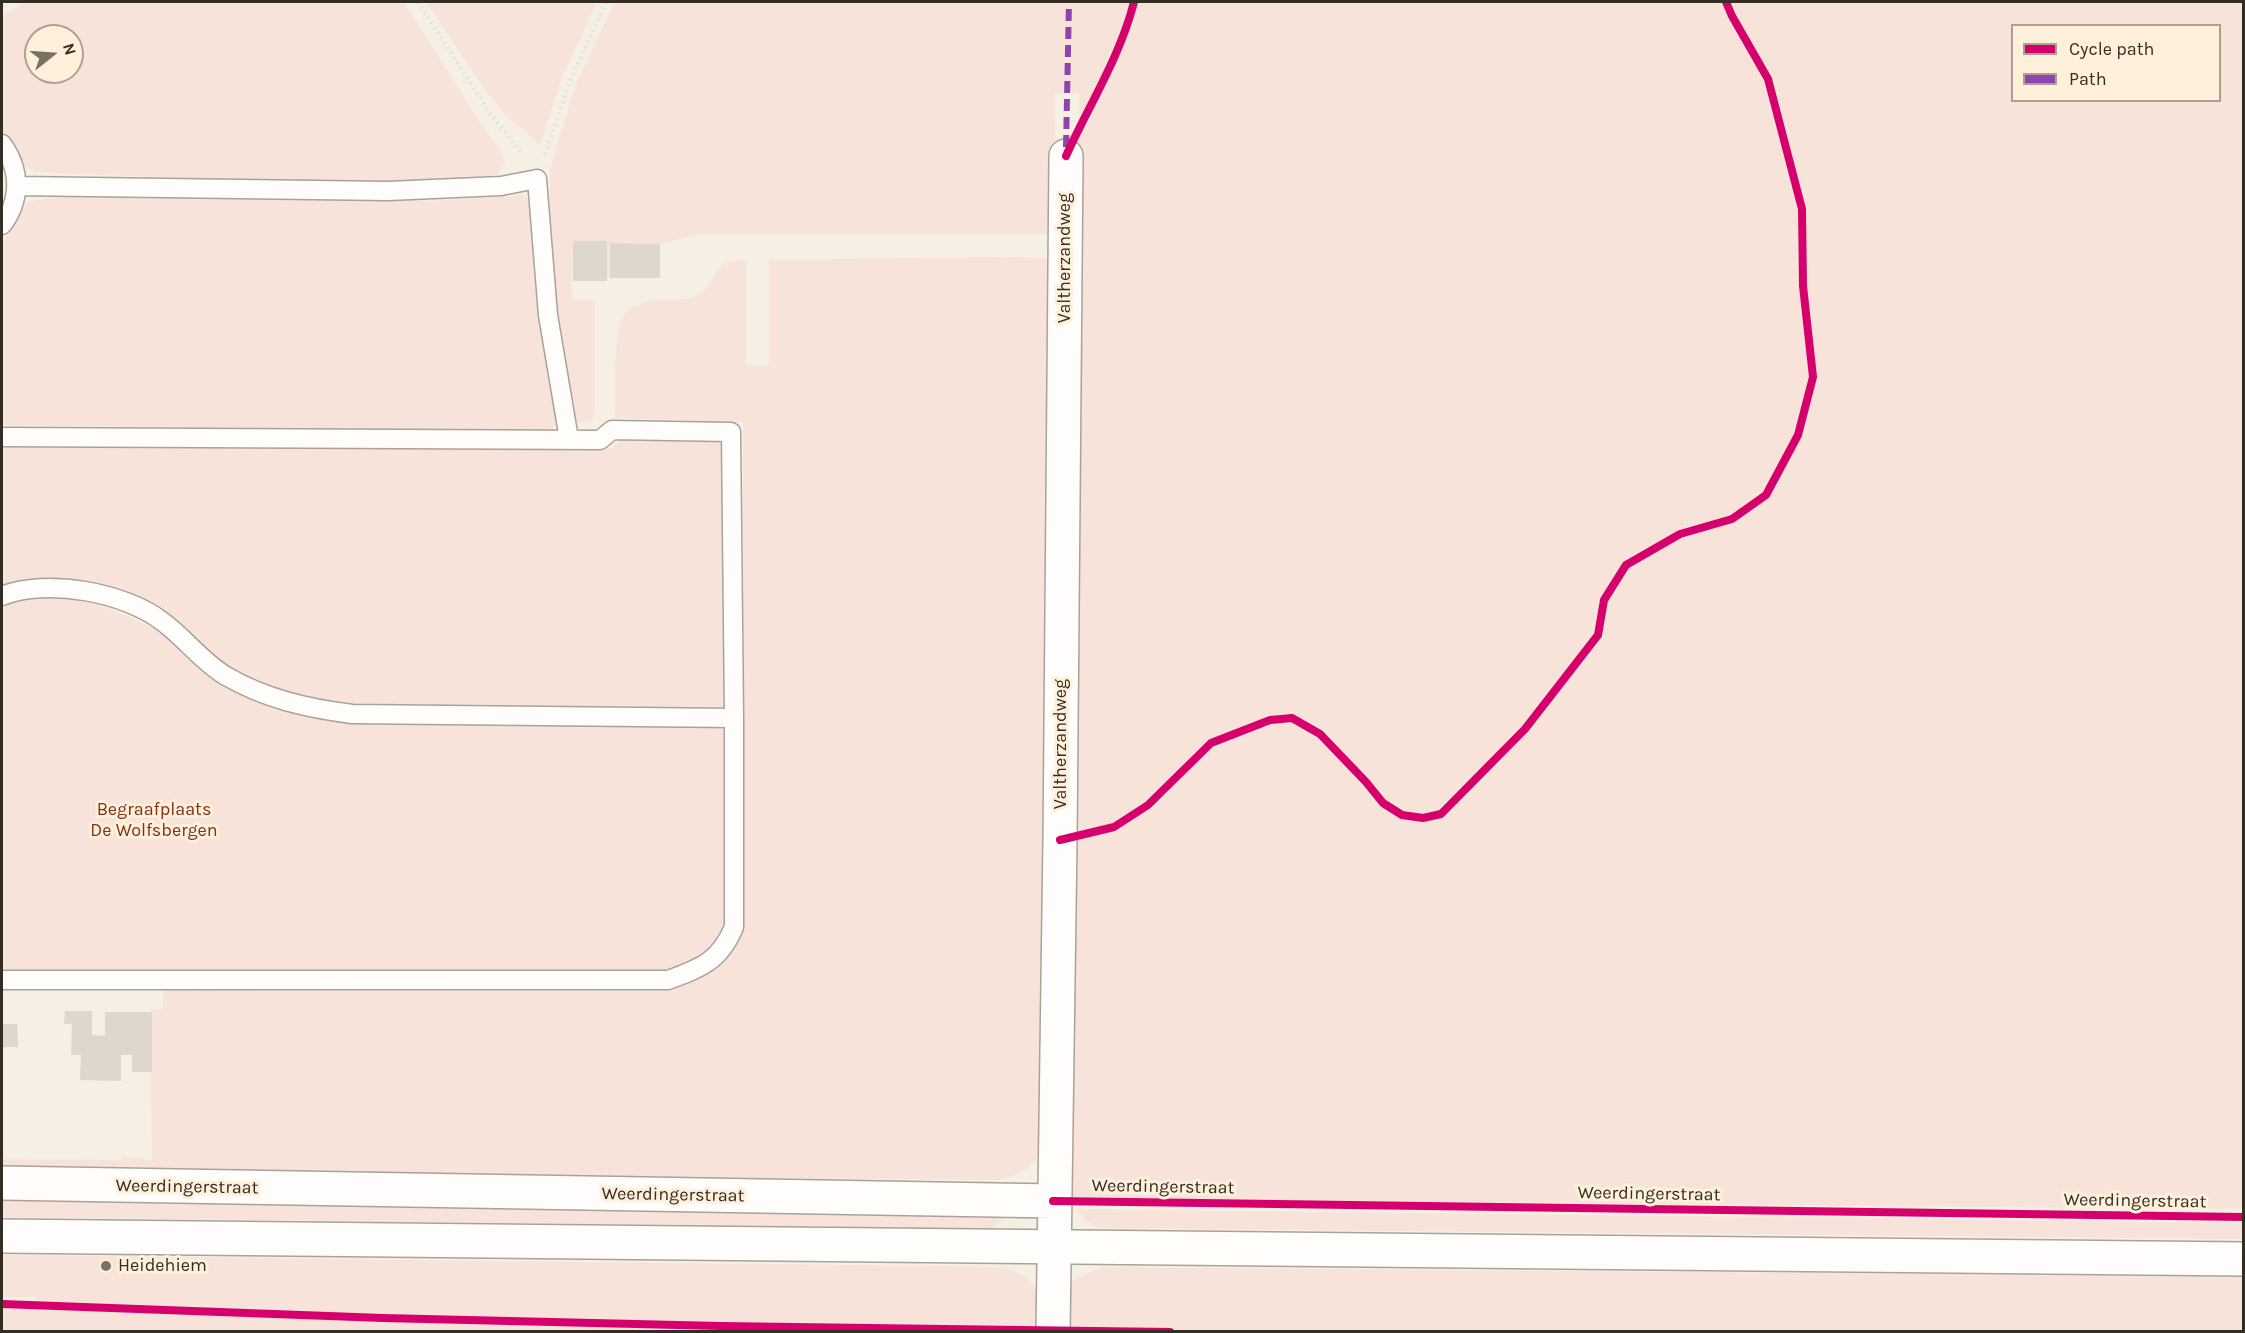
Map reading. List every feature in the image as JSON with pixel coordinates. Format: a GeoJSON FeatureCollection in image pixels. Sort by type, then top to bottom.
{"type":"FeatureCollection","features":[{"type":"Feature","properties":{"kind":"street","name":"Valtherzandweg"},"geometry":{"type":"LineString","coordinates":[[1053,1332],[1066,156]]}},
{"type":"Feature","properties":{"kind":"street","name":"Weerdingerstraat"},"geometry":{"type":"LineString","coordinates":[[2,1184],[1053,1201]]}},
{"type":"Feature","properties":{"kind":"street"},"geometry":{"type":"LineString","coordinates":[[2,1236],[2244,1259]]}},
{"type":"Feature","properties":{"kind":"lane"},"geometry":{"type":"LineString","coordinates":[[2,144],[15,169],[17,186],[10,212],[2,225]]}},
{"type":"Feature","properties":{"kind":"lane"},"geometry":{"type":"LineString","coordinates":[[17,186],[388,191],[501,186],[537,179],[548,315],[569,439]]}},
{"type":"Feature","properties":{"kind":"lane"},"geometry":{"type":"LineString","coordinates":[[2,437],[600,440],[612,430],[731,432],[734,718],[734,927],[727,944],[716,957],[702,967],[668,980],[2,980]]}},
{"type":"Feature","properties":{"kind":"lane"},"geometry":{"type":"LineString","coordinates":[[2,596],[39,587],[84,591],[133,605],[162,621],[224,675],[262,695],[322,710],[352,714],[734,718]]}},
{"type":"Feature","properties":{"kind":"path"},"geometry":{"type":"LineString","coordinates":[[2,5],[7,2]]}},
{"type":"Feature","properties":{"kind":"path"},"geometry":{"type":"LineString","coordinates":[[418,2],[492,116],[524,156],[537,179]]}},
{"type":"Feature","properties":{"kind":"path"},"geometry":{"type":"LineString","coordinates":[[537,179],[569,83],[606,2]]}},
{"type":"Feature","properties":{"kind":"green space"},"geometry":{"type":"Polygon","coordinates":[[[25,2],[404,2],[479,121],[502,153],[505,162],[498,173],[458,180],[412,183],[36,172],[23,164],[13,144],[2,131],[2,16],[25,2]]]}},
{"type":"Feature","properties":{"kind":"green space"},"geometry":{"type":"Polygon","coordinates":[[[426,2],[597,2],[562,77],[540,145],[503,112],[484,89],[426,2]]]}},
{"type":"Feature","properties":{"kind":"green space"},"geometry":{"type":"Polygon","coordinates":[[[615,2],[2243,2],[2243,1209],[1070,1199],[1073,509],[1078,142],[1093,114],[1094,92],[1079,117],[1079,93],[1055,93],[1054,234],[697,234],[660,244],[611,243],[610,278],[607,277],[607,241],[573,241],[571,300],[595,301],[595,413],[592,420],[578,423],[573,415],[560,352],[550,244],[550,169],[576,84],[615,2]]]}},
{"type":"Feature","properties":{"kind":"green space"},"geometry":{"type":"Polygon","coordinates":[[[77,193],[431,201],[522,195],[531,200],[541,317],[558,423],[552,429],[543,432],[4,425],[2,423],[2,243],[27,202],[77,193]]]}},
{"type":"Feature","properties":{"kind":"green space"},"geometry":{"type":"Polygon","coordinates":[[[1050,258],[1040,1152],[1027,1167],[1017,1174],[998,1180],[354,1175],[2,1167],[2,1159],[121,1160],[122,1156],[152,1160],[151,1009],[163,1009],[164,990],[655,991],[680,986],[716,968],[733,949],[743,924],[743,422],[615,418],[617,344],[623,317],[628,310],[649,301],[692,298],[705,290],[725,264],[746,260],[746,365],[769,365],[769,260],[1050,258]]]}},
{"type":"Feature","properties":{"kind":"green space"},"geometry":{"type":"Polygon","coordinates":[[[623,438],[721,438],[726,444],[726,707],[724,709],[353,706],[318,703],[265,688],[227,666],[167,617],[75,581],[29,579],[2,588],[2,445],[9,441],[612,448],[623,438]]]}},
{"type":"Feature","properties":{"kind":"green space","name":"Begraafplaats De Wolfsbergen"},"geometry":{"type":"Polygon","coordinates":[[[43,596],[76,600],[123,614],[153,629],[177,645],[233,690],[268,706],[304,715],[342,720],[727,724],[727,921],[711,947],[687,963],[667,971],[2,972],[2,607],[43,596]]]}},
{"type":"Feature","properties":{"kind":"green space"},"geometry":{"type":"Polygon","coordinates":[[[2,1199],[1009,1213],[1001,1222],[988,1229],[2,1217],[2,1199]]]}},
{"type":"Feature","properties":{"kind":"green space"},"geometry":{"type":"Polygon","coordinates":[[[1077,1209],[2243,1223],[2244,1239],[1099,1228],[1085,1221],[1077,1209]]]}},
{"type":"Feature","properties":{"kind":"green space"},"geometry":{"type":"Polygon","coordinates":[[[2,1255],[1004,1267],[1028,1278],[1039,1296],[1101,1267],[2243,1277],[2244,1331],[2,1332],[2,1307],[36,1309],[37,1297],[2,1297],[2,1255]]]}},
{"type":"Feature","properties":{"kind":"building"},"geometry":{"type":"Polygon","coordinates":[[[573,241],[607,241],[607,281],[573,281],[573,241]]]}},
{"type":"Feature","properties":{"kind":"building"},"geometry":{"type":"Polygon","coordinates":[[[610,243],[660,244],[660,278],[610,278],[610,243]]]}},
{"type":"Feature","properties":{"kind":"building"},"geometry":{"type":"Polygon","coordinates":[[[65,1011],[92,1011],[92,1035],[105,1036],[105,1012],[152,1012],[152,1072],[132,1072],[132,1055],[121,1055],[121,1081],[80,1080],[81,1055],[71,1055],[72,1024],[64,1024],[65,1011]]]}},
{"type":"Feature","properties":{"kind":"building"},"geometry":{"type":"Polygon","coordinates":[[[2,1024],[17,1024],[18,1047],[2,1047],[2,1024]]]}},
{"type":"Feature","properties":{"kind":"marked path"},"geometry":{"type":"LineString","coordinates":[[1066,147],[1069,2]]}},
{"type":"Feature","properties":{"kind":"cycle path"},"geometry":{"type":"LineString","coordinates":[[1066,156],[1121,42],[1134,2]]}},
{"type":"Feature","properties":{"kind":"cycle path"},"geometry":{"type":"LineString","coordinates":[[1060,840],[1114,827],[1148,805],[1211,743],[1270,720],[1292,718],[1320,734],[1383,803],[1402,815],[1423,818],[1441,814],[1525,729],[1598,635],[1604,600],[1626,565],[1680,534],[1732,519],[1766,495],[1798,435],[1813,377],[1803,286],[1802,209],[1768,79],[1726,2]]}},
{"type":"Feature","properties":{"kind":"cycle path"},"geometry":{"type":"LineString","coordinates":[[1053,1201],[2244,1217]]}},
{"type":"Feature","properties":{"kind":"cycle path"},"geometry":{"type":"LineString","coordinates":[[2,1304],[383,1318],[720,1326],[1170,1332]]}},
{"type":"Feature","properties":{"kind":"place","name":"Heidehiem"},"geometry":{"type":"Point","coordinates":[106,1266]}}]}
